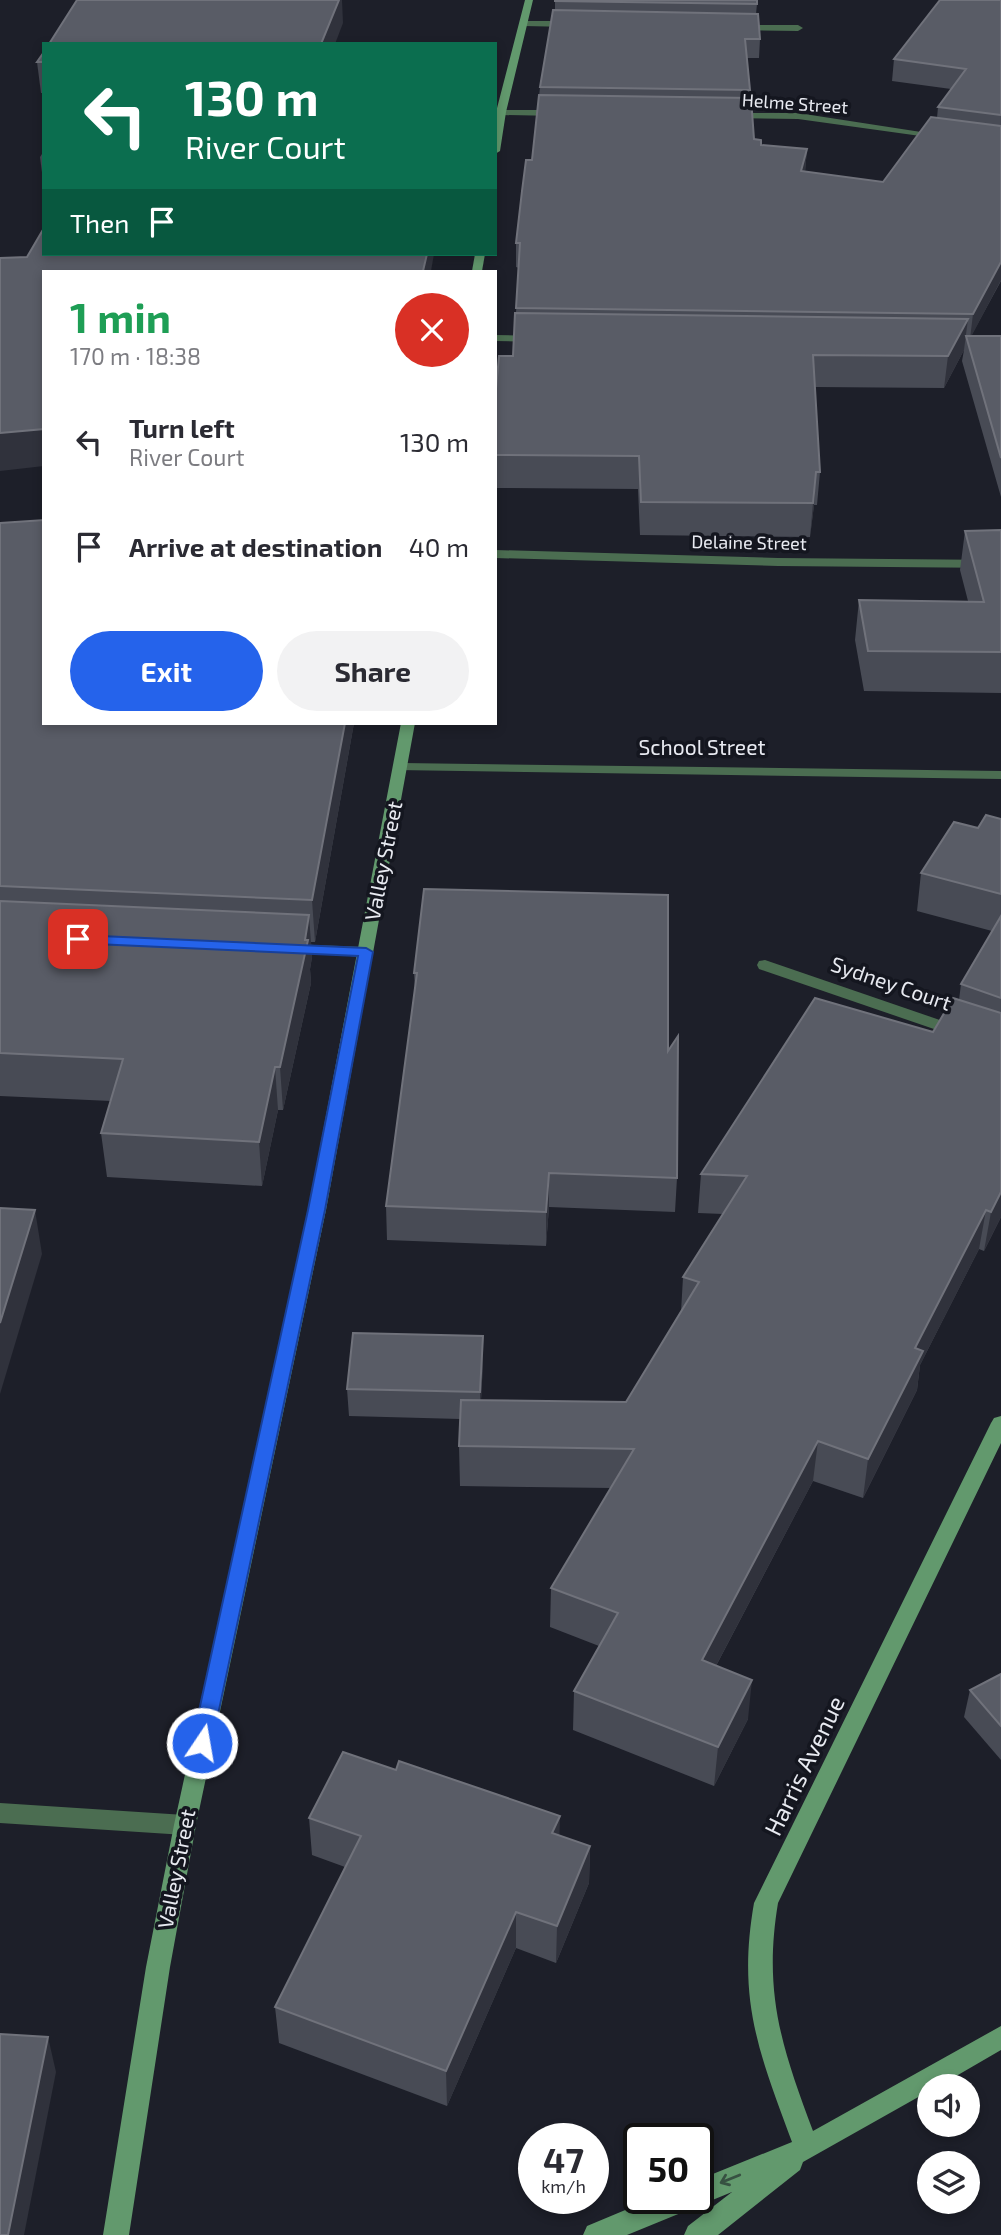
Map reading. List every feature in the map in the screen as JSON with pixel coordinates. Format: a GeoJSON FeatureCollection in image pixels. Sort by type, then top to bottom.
{"type":"FeatureCollection","features":[{"type":"Feature","properties":{"kind":"main road"},"geometry":{"type":"LineString","coordinates":[[497,138],[529,0]]}},
{"type":"Feature","properties":{"kind":"main road","name":"Valley Street"},"geometry":{"type":"LineString","coordinates":[[116,2235],[158,1968],[185,1825],[317,1210],[408,725]]}},
{"type":"Feature","properties":{"kind":"main road","name":"Harris Avenue"},"geometry":{"type":"LineString","coordinates":[[807,2148],[768,2043],[756,1972],[758,1938],[766,1903],[1001,1423]]}},
{"type":"Feature","properties":{"kind":"main road"},"geometry":{"type":"LineString","coordinates":[[714,2186],[807,2148],[1001,2037]]}},
{"type":"Feature","properties":{"kind":"main road"},"geometry":{"type":"LineString","coordinates":[[697,2235],[807,2148]]}},
{"type":"Feature","properties":{"kind":"main road"},"geometry":{"type":"LineString","coordinates":[[596,2235],[647,2214]]}},
{"type":"Feature","properties":{"kind":"street"},"geometry":{"type":"LineString","coordinates":[[523,23],[589,24]]}},
{"type":"Feature","properties":{"kind":"street"},"geometry":{"type":"LineString","coordinates":[[721,27],[799,28]]}},
{"type":"Feature","properties":{"kind":"street"},"geometry":{"type":"LineString","coordinates":[[501,112],[570,113]]}},
{"type":"Feature","properties":{"kind":"street","name":"Helme Street"},"geometry":{"type":"LineString","coordinates":[[722,116],[798,116],[948,136]]}},
{"type":"Feature","properties":{"kind":"street"},"geometry":{"type":"LineString","coordinates":[[497,338],[550,339]]}},
{"type":"Feature","properties":{"kind":"street","name":"Delaine Street"},"geometry":{"type":"LineString","coordinates":[[497,554],[778,562],[1001,564]]}},
{"type":"Feature","properties":{"kind":"street","name":"School Street"},"geometry":{"type":"LineString","coordinates":[[402,766],[1001,775]]}},
{"type":"Feature","properties":{"kind":"street"},"geometry":{"type":"LineString","coordinates":[[271,948],[366,952]]}},
{"type":"Feature","properties":{"kind":"street","name":"Sydney Court"},"geometry":{"type":"LineString","coordinates":[[765,965],[1001,1046]]}},
{"type":"Feature","properties":{"kind":"street"},"geometry":{"type":"LineString","coordinates":[[0,1813],[185,1825]]}},
{"type":"Feature","properties":{"kind":"building"},"geometry":{"type":"Polygon","coordinates":[[[77,0],[339,0],[322,42],[50,42],[77,0]]]}},
{"type":"Feature","properties":{"kind":"building"},"geometry":{"type":"Polygon","coordinates":[[[757,0],[757,4],[555,1],[757,0]]]}},
{"type":"Feature","properties":{"kind":"building"},"geometry":{"type":"Polygon","coordinates":[[[940,0],[1001,0],[1001,115],[938,107],[966,69],[894,59],[940,0]]]}},
{"type":"Feature","properties":{"kind":"building"},"geometry":{"type":"Polygon","coordinates":[[[553,10],[758,14],[760,39],[745,39],[750,90],[540,87],[553,10]]]}},
{"type":"Feature","properties":{"kind":"building"},"geometry":{"type":"Polygon","coordinates":[[[539,95],[751,98],[754,139],[761,140],[761,145],[807,149],[801,171],[883,182],[931,117],[1001,126],[1001,262],[973,314],[516,308],[520,243],[516,243],[526,160],[532,160],[539,95]]]}},
{"type":"Feature","properties":{"kind":"building"},"geometry":{"type":"Polygon","coordinates":[[[42,231],[42,256],[427,256],[423,270],[42,270],[42,429],[0,433],[0,258],[27,257],[42,231]]]}},
{"type":"Feature","properties":{"kind":"building"},"geometry":{"type":"Polygon","coordinates":[[[515,313],[968,319],[948,356],[813,355],[820,472],[816,472],[813,503],[641,502],[639,456],[497,455],[499,356],[513,356],[515,313]]]}},
{"type":"Feature","properties":{"kind":"building"},"geometry":{"type":"Polygon","coordinates":[[[966,336],[1001,336],[1001,458],[966,336]]]}},
{"type":"Feature","properties":{"kind":"building"},"geometry":{"type":"Polygon","coordinates":[[[42,520],[42,725],[345,725],[312,900],[0,886],[0,523],[42,520]]]}},
{"type":"Feature","properties":{"kind":"building"},"geometry":{"type":"Polygon","coordinates":[[[1001,530],[1001,652],[868,651],[859,600],[984,602],[965,531],[1001,530]]]}},
{"type":"Feature","properties":{"kind":"building"},"geometry":{"type":"Polygon","coordinates":[[[986,815],[1001,819],[1001,894],[921,873],[954,822],[978,828],[986,815]]]}},
{"type":"Feature","properties":{"kind":"building"},"geometry":{"type":"Polygon","coordinates":[[[424,889],[668,895],[668,1051],[678,1036],[677,1178],[549,1173],[546,1212],[386,1206],[417,973],[414,973],[424,889]]]}},
{"type":"Feature","properties":{"kind":"building"},"geometry":{"type":"Polygon","coordinates":[[[0,901],[309,915],[305,940],[308,940],[280,1067],[275,1067],[259,1142],[101,1133],[123,1059],[0,1053],[0,901]]]}},
{"type":"Feature","properties":{"kind":"building"},"geometry":{"type":"Polygon","coordinates":[[[1001,916],[1001,998],[961,984],[1001,916]]]}},
{"type":"Feature","properties":{"kind":"building"},"geometry":{"type":"Polygon","coordinates":[[[815,998],[933,1032],[953,998],[1001,1013],[1001,1192],[991,1212],[986,1210],[915,1348],[923,1351],[868,1459],[818,1441],[702,1660],[752,1680],[718,1747],[574,1691],[618,1613],[551,1588],[634,1449],[459,1446],[461,1400],[626,1402],[699,1282],[683,1277],[747,1176],[701,1174],[815,998]]]}},
{"type":"Feature","properties":{"kind":"building"},"geometry":{"type":"Polygon","coordinates":[[[0,1208],[35,1210],[0,1323],[0,1208]]]}},
{"type":"Feature","properties":{"kind":"building"},"geometry":{"type":"Polygon","coordinates":[[[353,1333],[483,1336],[480,1392],[347,1389],[353,1333]]]}},
{"type":"Feature","properties":{"kind":"building"},"geometry":{"type":"Polygon","coordinates":[[[1001,1674],[1001,1726],[970,1690],[1001,1674]]]}},
{"type":"Feature","properties":{"kind":"building"},"geometry":{"type":"Polygon","coordinates":[[[343,1752],[396,1770],[399,1761],[560,1816],[552,1833],[590,1846],[557,1926],[516,1912],[446,2071],[275,2007],[361,1836],[309,1818],[343,1752]]]}},
{"type":"Feature","properties":{"kind":"building"},"geometry":{"type":"Polygon","coordinates":[[[0,2034],[48,2037],[8,2235],[0,2235],[0,2034]]]}},
{"type":"Feature","properties":{"kind":"route"},"geometry":{"type":"LineString","coordinates":[[78,939],[366,952],[317,1210],[202,1743]]}}]}
